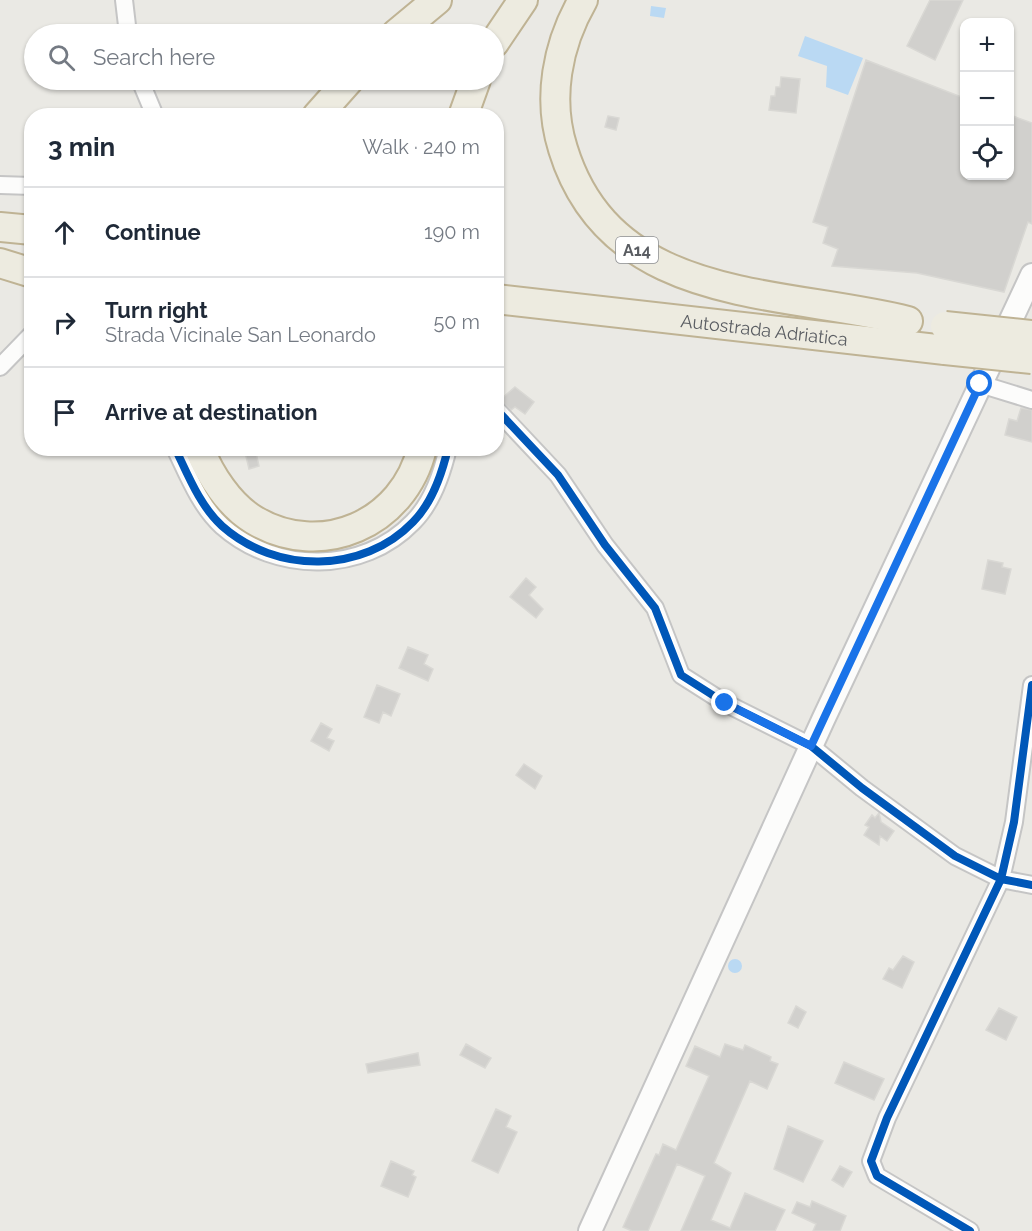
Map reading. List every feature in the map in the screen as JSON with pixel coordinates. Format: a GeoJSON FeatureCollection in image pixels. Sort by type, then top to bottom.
{"type":"FeatureCollection","features":[{"type":"Feature","properties":{"kind":"highway"},"geometry":{"type":"LineString","coordinates":[[408,24],[437,0]]}},
{"type":"Feature","properties":{"kind":"highway"},"geometry":{"type":"LineString","coordinates":[[504,28],[523,0]]}},
{"type":"Feature","properties":{"kind":"highway","name":"A14"},"geometry":{"type":"LineString","coordinates":[[583,0],[562,51],[556,85],[557,121],[560,141],[572,176],[584,197],[611,230],[644,256],[701,282],[743,293],[871,312],[908,321]]}},
{"type":"Feature","properties":{"kind":"highway"},"geometry":{"type":"LineString","coordinates":[[324,108],[340,90]]}},
{"type":"Feature","properties":{"kind":"highway"},"geometry":{"type":"LineString","coordinates":[[467,108],[473,90]]}},
{"type":"Feature","properties":{"kind":"highway"},"geometry":{"type":"LineString","coordinates":[[0,221],[24,222]]}},
{"type":"Feature","properties":{"kind":"highway"},"geometry":{"type":"LineString","coordinates":[[0,227],[24,230]]}},
{"type":"Feature","properties":{"kind":"highway"},"geometry":{"type":"LineString","coordinates":[[0,247],[24,249]]}},
{"type":"Feature","properties":{"kind":"highway"},"geometry":{"type":"LineString","coordinates":[[0,263],[24,270]]}},
{"type":"Feature","properties":{"kind":"highway","name":"Autostrada Adriatica"},"geometry":{"type":"LineString","coordinates":[[504,280],[696,302],[908,321],[945,338],[1032,359]]}},
{"type":"Feature","properties":{"kind":"highway","name":"Autostrada Adriatica"},"geometry":{"type":"LineString","coordinates":[[504,300],[945,338],[1032,335]]}},
{"type":"Feature","properties":{"kind":"highway"},"geometry":{"type":"LineString","coordinates":[[202,456],[207,467],[229,498],[254,520],[288,534],[325,538],[360,528],[385,511],[414,475],[420,456]]}},
{"type":"Feature","properties":{"kind":"highway"},"geometry":{"type":"LineString","coordinates":[[211,456],[220,484]]}},
{"type":"Feature","properties":{"kind":"main road"},"geometry":{"type":"LineString","coordinates":[[590,1231],[811,746],[1032,275]]}},
{"type":"Feature","properties":{"kind":"street"},"geometry":{"type":"LineString","coordinates":[[124,0],[127,24]]}},
{"type":"Feature","properties":{"kind":"street"},"geometry":{"type":"LineString","coordinates":[[144,90],[151,108]]}},
{"type":"Feature","properties":{"kind":"street"},"geometry":{"type":"LineString","coordinates":[[0,184],[24,186]]}},
{"type":"Feature","properties":{"kind":"street"},"geometry":{"type":"LineString","coordinates":[[0,367],[24,342]]}},
{"type":"Feature","properties":{"kind":"street"},"geometry":{"type":"LineString","coordinates":[[980,384],[1032,400]]}},
{"type":"Feature","properties":{"kind":"street"},"geometry":{"type":"LineString","coordinates":[[504,418],[558,475],[605,545],[655,608],[681,675],[725,703],[811,746],[862,788],[955,856],[1000,879],[1032,885]]}},
{"type":"Feature","properties":{"kind":"street"},"geometry":{"type":"LineString","coordinates":[[178,456],[196,491],[223,526],[262,550],[309,562],[335,562],[359,556],[389,542],[414,522],[429,501],[446,456]]}},
{"type":"Feature","properties":{"kind":"street"},"geometry":{"type":"LineString","coordinates":[[970,1231],[877,1176],[871,1161],[887,1118],[1000,879],[1014,822],[1032,686]]}},
{"type":"Feature","properties":{"kind":"water"},"geometry":{"type":"Polygon","coordinates":[[[651,6],[666,8],[664,18],[650,16],[651,6]]]}},
{"type":"Feature","properties":{"kind":"water"},"geometry":{"type":"Polygon","coordinates":[[[805,36],[863,58],[848,95],[826,87],[827,66],[798,56],[805,36]]]}},
{"type":"Feature","properties":{"kind":"water"},"geometry":{"type":"Polygon","coordinates":[[[735,959],[740,961],[742,966],[740,971],[735,973],[730,971],[728,966],[730,961],[735,959]]]}},
{"type":"Feature","properties":{"kind":"building"},"geometry":{"type":"Polygon","coordinates":[[[930,0],[963,0],[935,60],[907,46],[930,0]]]}},
{"type":"Feature","properties":{"kind":"building"},"geometry":{"type":"Polygon","coordinates":[[[866,60],[960,96],[960,180],[1014,180],[1014,116],[1032,123],[1032,224],[1028,222],[1004,292],[917,273],[832,266],[838,249],[823,243],[828,227],[813,222],[866,60]]]}},
{"type":"Feature","properties":{"kind":"building"},"geometry":{"type":"Polygon","coordinates":[[[781,77],[800,79],[796,113],[769,110],[771,96],[775,96],[776,87],[780,87],[781,77]]]}},
{"type":"Feature","properties":{"kind":"building"},"geometry":{"type":"Polygon","coordinates":[[[608,116],[619,118],[616,130],[605,127],[608,116]]]}},
{"type":"Feature","properties":{"kind":"building"},"geometry":{"type":"Polygon","coordinates":[[[515,387],[534,402],[525,414],[515,407],[511,410],[504,404],[504,397],[515,387]]]}},
{"type":"Feature","properties":{"kind":"building"},"geometry":{"type":"Polygon","coordinates":[[[1021,408],[1032,410],[1032,442],[1005,435],[1009,419],[1017,421],[1021,408]]]}},
{"type":"Feature","properties":{"kind":"building"},"geometry":{"type":"Polygon","coordinates":[[[246,456],[257,456],[259,466],[249,469],[246,456]]]}},
{"type":"Feature","properties":{"kind":"building"},"geometry":{"type":"Polygon","coordinates":[[[988,560],[1003,563],[1002,567],[1011,569],[1005,594],[982,589],[988,560]]]}},
{"type":"Feature","properties":{"kind":"building"},"geometry":{"type":"Polygon","coordinates":[[[526,578],[536,587],[529,595],[543,609],[536,618],[510,597],[526,578]]]}},
{"type":"Feature","properties":{"kind":"building"},"geometry":{"type":"Polygon","coordinates":[[[408,647],[428,655],[424,664],[433,669],[428,681],[399,668],[408,647]]]}},
{"type":"Feature","properties":{"kind":"building"},"geometry":{"type":"Polygon","coordinates":[[[377,685],[400,694],[391,716],[383,712],[379,723],[364,717],[377,685]]]}},
{"type":"Feature","properties":{"kind":"building"},"geometry":{"type":"Polygon","coordinates":[[[321,723],[332,729],[327,738],[334,741],[329,751],[311,741],[321,723]]]}},
{"type":"Feature","properties":{"kind":"building"},"geometry":{"type":"Polygon","coordinates":[[[524,764],[542,776],[535,789],[516,775],[524,764]]]}},
{"type":"Feature","properties":{"kind":"building"},"geometry":{"type":"Polygon","coordinates":[[[879,813],[881,822],[894,831],[887,841],[880,836],[879,845],[864,835],[869,827],[865,825],[872,815],[875,818],[879,813]]]}},
{"type":"Feature","properties":{"kind":"building"},"geometry":{"type":"Polygon","coordinates":[[[903,956],[914,962],[902,988],[883,979],[889,968],[893,970],[903,956]]]}},
{"type":"Feature","properties":{"kind":"building"},"geometry":{"type":"Polygon","coordinates":[[[796,1006],[806,1012],[798,1028],[788,1023],[796,1006]]]}},
{"type":"Feature","properties":{"kind":"building"},"geometry":{"type":"Polygon","coordinates":[[[999,1008],[1017,1017],[1006,1040],[986,1030],[999,1008]]]}},
{"type":"Feature","properties":{"kind":"building"},"geometry":{"type":"Polygon","coordinates":[[[466,1044],[491,1058],[485,1068],[460,1055],[466,1044]]]}},
{"type":"Feature","properties":{"kind":"building"},"geometry":{"type":"Polygon","coordinates":[[[725,1044],[743,1050],[745,1045],[771,1057],[770,1061],[778,1064],[767,1089],[750,1081],[714,1163],[731,1173],[711,1220],[730,1228],[745,1193],[785,1210],[775,1231],[681,1231],[705,1176],[677,1164],[648,1231],[632,1231],[623,1227],[656,1154],[659,1155],[663,1144],[676,1150],[709,1076],[686,1066],[695,1046],[720,1057],[725,1044]]]}},
{"type":"Feature","properties":{"kind":"building"},"geometry":{"type":"Polygon","coordinates":[[[418,1053],[420,1065],[368,1073],[366,1064],[418,1053]]]}},
{"type":"Feature","properties":{"kind":"building"},"geometry":{"type":"Polygon","coordinates":[[[844,1062],[884,1079],[874,1100],[835,1083],[844,1062]]]}},
{"type":"Feature","properties":{"kind":"building"},"geometry":{"type":"Polygon","coordinates":[[[496,1109],[511,1116],[506,1127],[517,1132],[498,1173],[472,1161],[496,1109]]]}},
{"type":"Feature","properties":{"kind":"building"},"geometry":{"type":"Polygon","coordinates":[[[788,1126],[823,1141],[803,1182],[774,1169],[788,1126]]]}},
{"type":"Feature","properties":{"kind":"building"},"geometry":{"type":"Polygon","coordinates":[[[391,1161],[414,1171],[412,1175],[416,1177],[408,1197],[381,1186],[391,1161]]]}},
{"type":"Feature","properties":{"kind":"building"},"geometry":{"type":"Polygon","coordinates":[[[840,1166],[852,1172],[843,1187],[832,1180],[840,1166]]]}},
{"type":"Feature","properties":{"kind":"building"},"geometry":{"type":"Polygon","coordinates":[[[812,1201],[846,1216],[840,1231],[813,1231],[816,1224],[792,1213],[797,1202],[810,1207],[812,1201]]]}},
{"type":"Feature","properties":{"kind":"cycle path"},"geometry":{"type":"LineString","coordinates":[[504,418],[558,475],[605,545],[655,608],[681,675],[725,703],[811,746],[862,788],[955,856],[1001,879],[1014,822],[1032,685]]}},
{"type":"Feature","properties":{"kind":"cycle path"},"geometry":{"type":"LineString","coordinates":[[179,456],[201,500],[222,526],[244,542],[268,553],[293,560],[319,562],[345,559],[370,551],[393,539],[413,522],[426,506],[446,456]]}},
{"type":"Feature","properties":{"kind":"cycle path"},"geometry":{"type":"LineString","coordinates":[[970,1231],[877,1176],[871,1161],[887,1118],[1001,879],[1032,885]]}},
{"type":"Feature","properties":{"kind":"route"},"geometry":{"type":"LineString","coordinates":[[725,703],[811,746],[980,384]]}}]}
